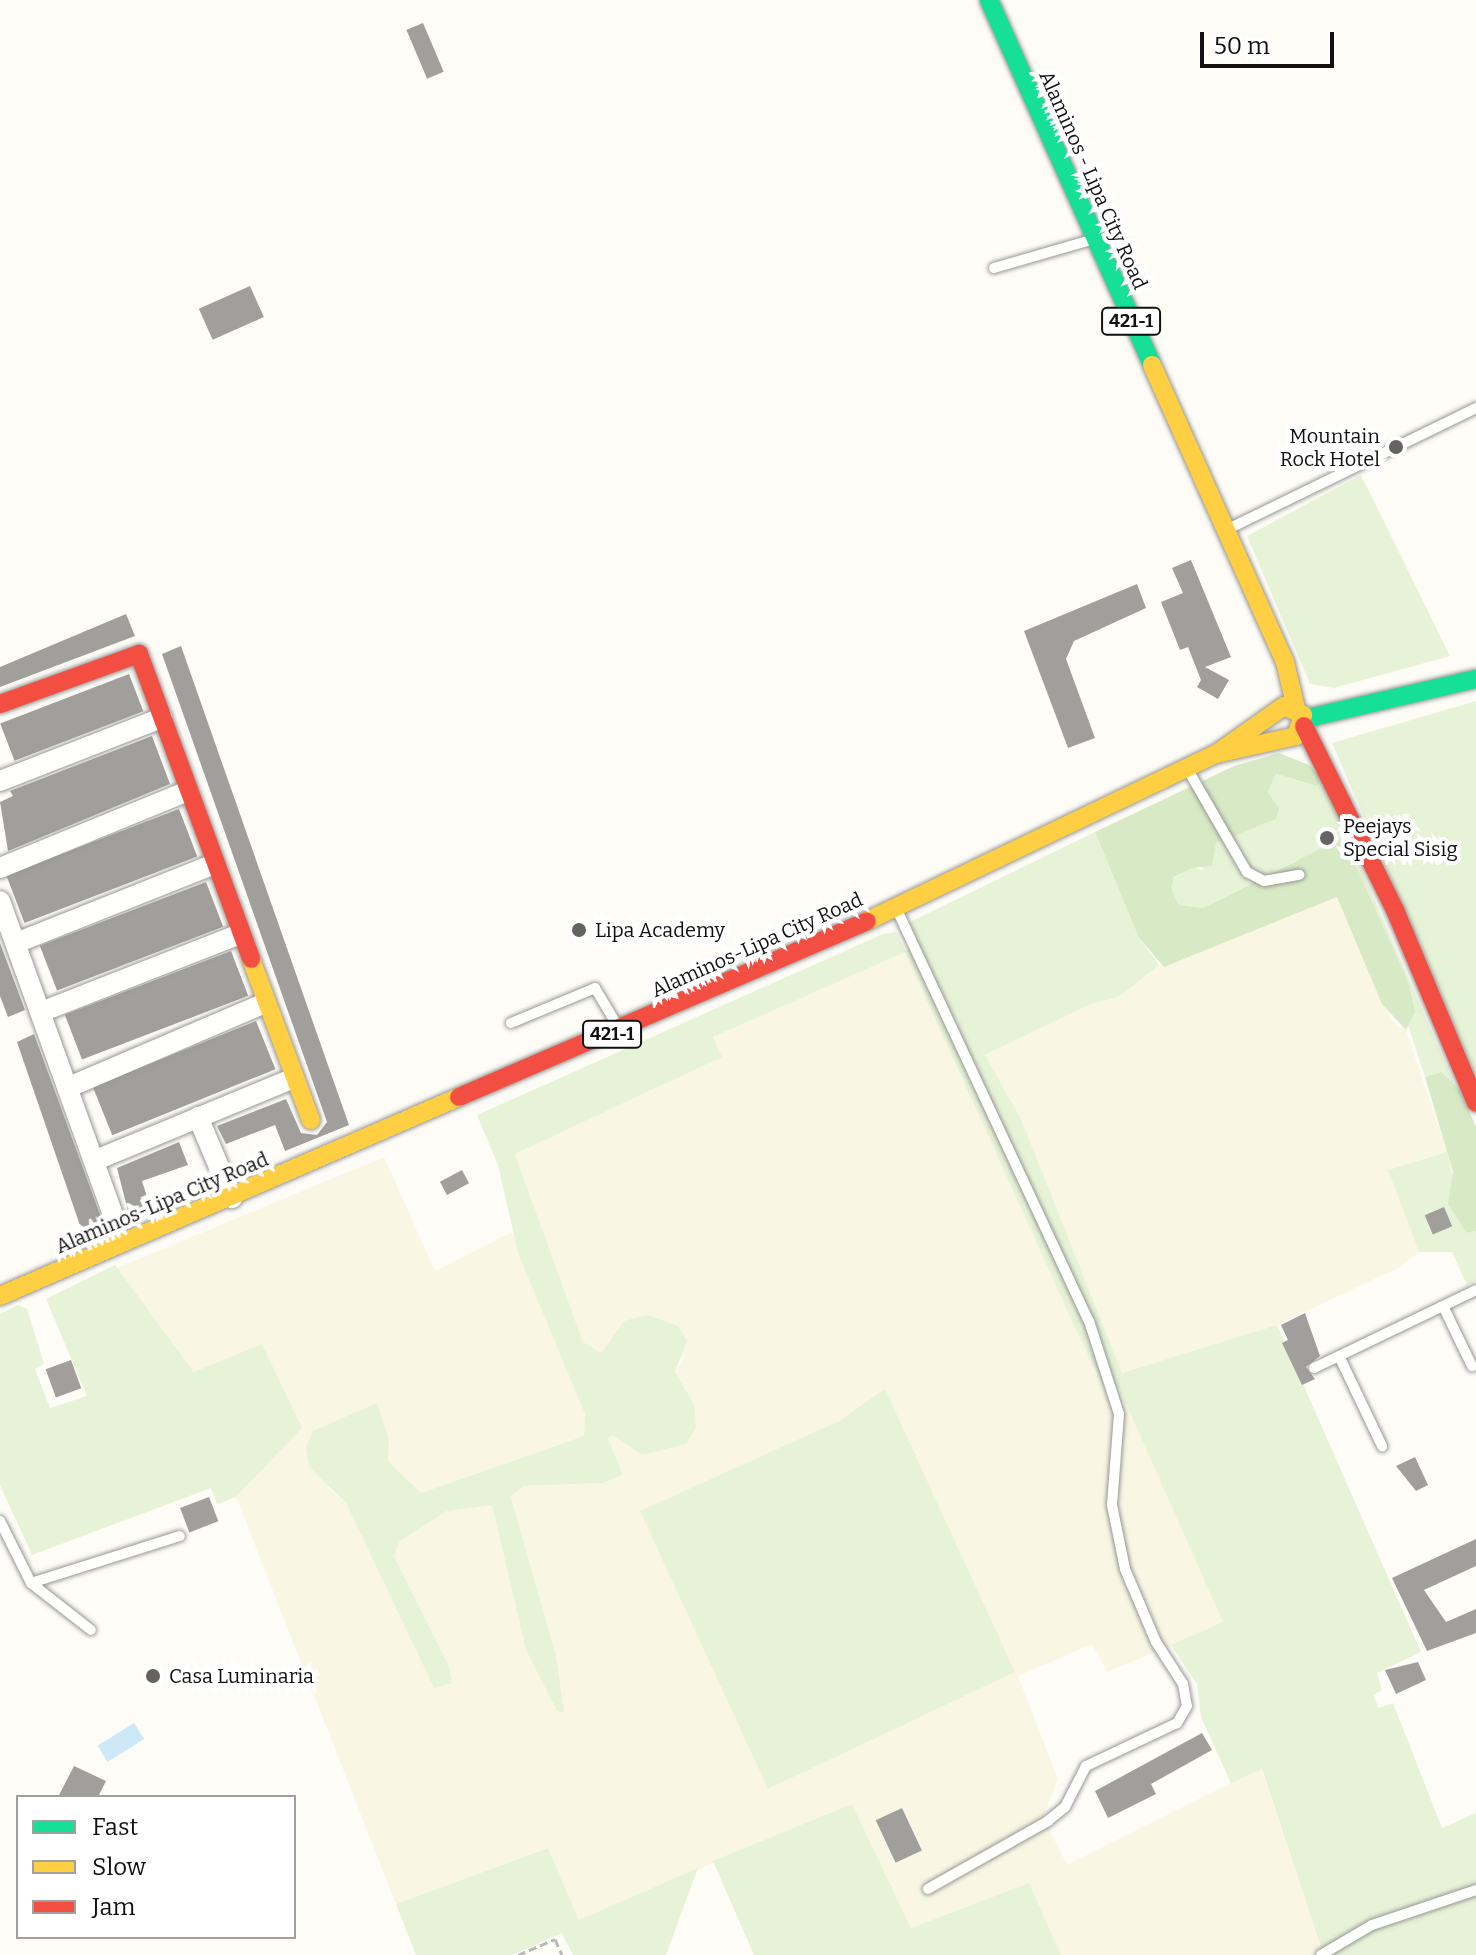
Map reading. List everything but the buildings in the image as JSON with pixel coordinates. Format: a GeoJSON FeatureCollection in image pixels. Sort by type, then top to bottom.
{"type":"FeatureCollection","features":[{"type":"Feature","properties":{"kind":"main road","name":"Alaminos - Lipa City Road"},"geometry":{"type":"LineString","coordinates":[[989,0],[1275,641],[1290,722]]}},
{"type":"Feature","properties":{"kind":"main road"},"geometry":{"type":"LineString","coordinates":[[0,704],[133,651],[162,718],[292,1079],[311,1120]]}},
{"type":"Feature","properties":{"kind":"main road","name":"Alaminos-Lipa City Road"},"geometry":{"type":"LineString","coordinates":[[0,1296],[896,908],[1216,754],[1290,722],[1476,679]]}},
{"type":"Feature","properties":{"kind":"main road"},"geometry":{"type":"LineString","coordinates":[[1290,722],[1329,770],[1476,1103]]}},
{"type":"Feature","properties":{"kind":"street"},"geometry":{"type":"LineString","coordinates":[[0,781],[162,718]]}},
{"type":"Feature","properties":{"kind":"street"},"geometry":{"type":"LineString","coordinates":[[0,868],[188,791]]}},
{"type":"Feature","properties":{"kind":"street"},"geometry":{"type":"LineString","coordinates":[[16,943],[215,864]]}},
{"type":"Feature","properties":{"kind":"street"},"geometry":{"type":"LineString","coordinates":[[0,901],[96,1160],[116,1223]]}},
{"type":"Feature","properties":{"kind":"street"},"geometry":{"type":"LineString","coordinates":[[41,1012],[240,934]]}},
{"type":"Feature","properties":{"kind":"street"},"geometry":{"type":"LineString","coordinates":[[69,1087],[265,1003]]}},
{"type":"Feature","properties":{"kind":"street"},"geometry":{"type":"LineString","coordinates":[[96,1160],[292,1079]]}},
{"type":"Feature","properties":{"kind":"street"},"geometry":{"type":"LineString","coordinates":[[198,1117],[232,1198]]}},
{"type":"Feature","properties":{"kind":"lane"},"geometry":{"type":"LineString","coordinates":[[994,268],[1097,238]]}},
{"type":"Feature","properties":{"kind":"lane"},"geometry":{"type":"LineString","coordinates":[[1225,531],[1476,408]]}},
{"type":"Feature","properties":{"kind":"lane"},"geometry":{"type":"LineString","coordinates":[[1187,769],[1247,872],[1264,881],[1299,875]]}},
{"type":"Feature","properties":{"kind":"lane"},"geometry":{"type":"LineString","coordinates":[[896,908],[1089,1321],[1119,1414],[1112,1505],[1125,1569],[1160,1651],[1183,1684],[1187,1706],[1177,1723],[1093,1760],[1065,1807],[1048,1821],[928,1889]]}},
{"type":"Feature","properties":{"kind":"lane"},"geometry":{"type":"LineString","coordinates":[[511,1023],[595,988],[619,1030]]}},
{"type":"Feature","properties":{"kind":"lane"},"geometry":{"type":"LineString","coordinates":[[1314,1368],[1476,1290]]}},
{"type":"Feature","properties":{"kind":"lane"},"geometry":{"type":"LineString","coordinates":[[1443,1306],[1472,1366]]}},
{"type":"Feature","properties":{"kind":"lane"},"geometry":{"type":"LineString","coordinates":[[1340,1358],[1382,1446]]}},
{"type":"Feature","properties":{"kind":"lane"},"geometry":{"type":"LineString","coordinates":[[0,1521],[31,1583],[91,1630]]}},
{"type":"Feature","properties":{"kind":"lane"},"geometry":{"type":"LineString","coordinates":[[31,1583],[180,1536]]}},
{"type":"Feature","properties":{"kind":"lane"},"geometry":{"type":"LineString","coordinates":[[1321,1955],[1372,1925],[1476,1890]]}},
{"type":"Feature","properties":{"kind":"path"},"geometry":{"type":"LineString","coordinates":[[518,1955],[555,1939],[562,1955]]}},
{"type":"Feature","properties":{"kind":"shaded area"},"geometry":{"type":"Polygon","coordinates":[[[1337,897],[1393,1022],[1406,1030],[1447,1152],[1388,1170],[1419,1252],[1398,1268],[1277,1325],[1122,1374],[1021,1119],[985,1055],[1090,1004],[1119,997],[1159,965],[1337,897]]]}},
{"type":"Feature","properties":{"kind":"shaded area"},"geometry":{"type":"Polygon","coordinates":[[[905,951],[1076,1330],[1105,1388],[1119,1388],[1224,1623],[1107,1672],[1092,1644],[1018,1676],[1058,1779],[1043,1817],[1067,1865],[1261,1768],[1321,1947],[1314,1955],[1061,1955],[1028,1884],[911,1928],[852,1804],[579,1920],[547,1848],[396,1904],[236,1497],[302,1428],[194,1372],[117,1268],[384,1157],[435,1271],[512,1232],[585,1414],[584,1436],[421,1493],[388,1461],[389,1440],[327,1487],[346,1503],[434,1688],[449,1666],[394,1556],[400,1541],[447,1510],[492,1505],[526,1650],[557,1711],[563,1713],[556,1655],[511,1497],[523,1486],[604,1483],[623,1474],[608,1439],[612,1435],[642,1455],[686,1444],[694,1404],[675,1372],[684,1357],[593,1353],[583,1342],[515,1154],[722,1057],[713,1037],[905,951]],[[885,1390],[839,1421],[641,1511],[769,1789],[883,1732],[885,1390]]]}},
{"type":"Feature","properties":{"kind":"green space"},"geometry":{"type":"Polygon","coordinates":[[[1361,475],[1450,656],[1334,688],[1310,684],[1247,536],[1361,475]]]}},
{"type":"Feature","properties":{"kind":"green space"},"geometry":{"type":"Polygon","coordinates":[[[1476,701],[1476,1076],[1332,743],[1476,701]]]}},
{"type":"Feature","properties":{"kind":"green space"},"geometry":{"type":"Polygon","coordinates":[[[1279,753],[1309,765],[1322,779],[1317,786],[1276,774],[1268,792],[1279,808],[1276,819],[1216,843],[1212,866],[1192,868],[1174,877],[1171,889],[1179,905],[1203,908],[1338,840],[1357,868],[1409,984],[1415,1012],[1406,1030],[1382,1004],[1337,897],[1164,967],[1139,938],[1095,832],[1234,766],[1279,753]]]}},
{"type":"Feature","properties":{"kind":"green space"},"geometry":{"type":"Polygon","coordinates":[[[1276,774],[1309,784],[1322,779],[1456,1088],[1441,1072],[1425,1077],[1357,868],[1297,860],[1203,908],[1179,905],[1170,888],[1174,878],[1192,867],[1202,870],[1216,843],[1279,808],[1268,792],[1276,774]]]}},
{"type":"Feature","properties":{"kind":"green space"},"geometry":{"type":"Polygon","coordinates":[[[1095,832],[1139,938],[1159,965],[1119,997],[1090,1004],[985,1055],[1021,1119],[1122,1373],[1277,1325],[1421,1652],[1377,1673],[1382,1690],[1373,1695],[1379,1708],[1393,1703],[1442,1828],[1476,1813],[1476,1955],[1314,1955],[1321,1947],[1262,1769],[1231,1783],[1201,1717],[1197,1684],[1171,1645],[1223,1622],[1119,1388],[1105,1389],[1076,1330],[905,952],[713,1037],[722,1057],[515,1154],[583,1342],[601,1353],[624,1321],[648,1315],[678,1326],[687,1341],[675,1372],[694,1404],[696,1427],[686,1444],[642,1455],[612,1435],[608,1439],[623,1474],[604,1483],[523,1486],[511,1497],[556,1655],[564,1713],[557,1711],[526,1650],[492,1505],[447,1511],[400,1541],[394,1556],[449,1666],[452,1683],[434,1688],[346,1503],[309,1467],[306,1447],[313,1431],[377,1403],[389,1440],[388,1461],[421,1493],[584,1436],[585,1414],[518,1253],[498,1165],[477,1115],[883,934],[896,932],[906,951],[919,945],[910,922],[1095,832]]]}},
{"type":"Feature","properties":{"kind":"green space"},"geometry":{"type":"Polygon","coordinates":[[[1441,1072],[1460,1090],[1476,1127],[1476,1231],[1466,1233],[1448,1203],[1453,1172],[1425,1077],[1441,1072]]]}},
{"type":"Feature","properties":{"kind":"green space"},"geometry":{"type":"Polygon","coordinates":[[[1447,1152],[1466,1233],[1476,1231],[1476,1281],[1467,1285],[1452,1252],[1419,1252],[1388,1170],[1447,1152]]]}},
{"type":"Feature","properties":{"kind":"green space"},"geometry":{"type":"Polygon","coordinates":[[[115,1265],[194,1372],[262,1344],[302,1428],[236,1497],[217,1504],[211,1488],[32,1555],[0,1485],[0,1314],[18,1305],[27,1309],[44,1364],[35,1369],[50,1408],[87,1396],[46,1299],[115,1265]]]}},
{"type":"Feature","properties":{"kind":"green space"},"geometry":{"type":"Polygon","coordinates":[[[885,1389],[1015,1672],[768,1789],[640,1511],[839,1421],[885,1389]]]}},
{"type":"Feature","properties":{"kind":"green space"},"geometry":{"type":"Polygon","coordinates":[[[852,1804],[911,1928],[1029,1883],[1061,1955],[754,1955],[713,1861],[852,1804]]]}},
{"type":"Feature","properties":{"kind":"green space"},"geometry":{"type":"Polygon","coordinates":[[[548,1848],[579,1920],[698,1868],[666,1955],[573,1955],[562,1933],[512,1955],[416,1955],[396,1904],[548,1848]]]}},
{"type":"Feature","properties":{"kind":"water"},"geometry":{"type":"Polygon","coordinates":[[[134,1723],[144,1739],[108,1762],[98,1746],[134,1723]]]}},
{"type":"Feature","properties":{"kind":"traffic: fast"},"geometry":{"type":"LineString","coordinates":[[989,0],[1152,365]]}},
{"type":"Feature","properties":{"kind":"traffic: fast"},"geometry":{"type":"LineString","coordinates":[[1304,719],[1476,679]]}},
{"type":"Feature","properties":{"kind":"traffic: slow"},"geometry":{"type":"LineString","coordinates":[[1152,365],[1285,662],[1296,708]]}},
{"type":"Feature","properties":{"kind":"traffic: slow"},"geometry":{"type":"LineString","coordinates":[[867,921],[1216,754],[1284,706],[1303,715],[1296,736],[1216,754]]}},
{"type":"Feature","properties":{"kind":"traffic: slow"},"geometry":{"type":"LineString","coordinates":[[251,959],[311,1120]]}},
{"type":"Feature","properties":{"kind":"traffic: slow"},"geometry":{"type":"LineString","coordinates":[[0,1296],[459,1097]]}},
{"type":"Feature","properties":{"kind":"traffic: jam"},"geometry":{"type":"LineString","coordinates":[[0,704],[139,654],[251,959]]}},
{"type":"Feature","properties":{"kind":"traffic: jam"},"geometry":{"type":"LineString","coordinates":[[1304,726],[1395,910],[1476,1103]]}},
{"type":"Feature","properties":{"kind":"traffic: jam"},"geometry":{"type":"LineString","coordinates":[[459,1097],[867,921]]}},
{"type":"Feature","properties":{"kind":"place","name":"Mountain Rock Hotel"},"geometry":{"type":"Point","coordinates":[1396,447]}},
{"type":"Feature","properties":{"kind":"place","name":"Peejays Special Sisig"},"geometry":{"type":"Point","coordinates":[1327,838]}},
{"type":"Feature","properties":{"kind":"place","name":"Lipa Academy"},"geometry":{"type":"Point","coordinates":[579,930]}},
{"type":"Feature","properties":{"kind":"place","name":"Casa Luminaria"},"geometry":{"type":"Point","coordinates":[153,1676]}}]}
